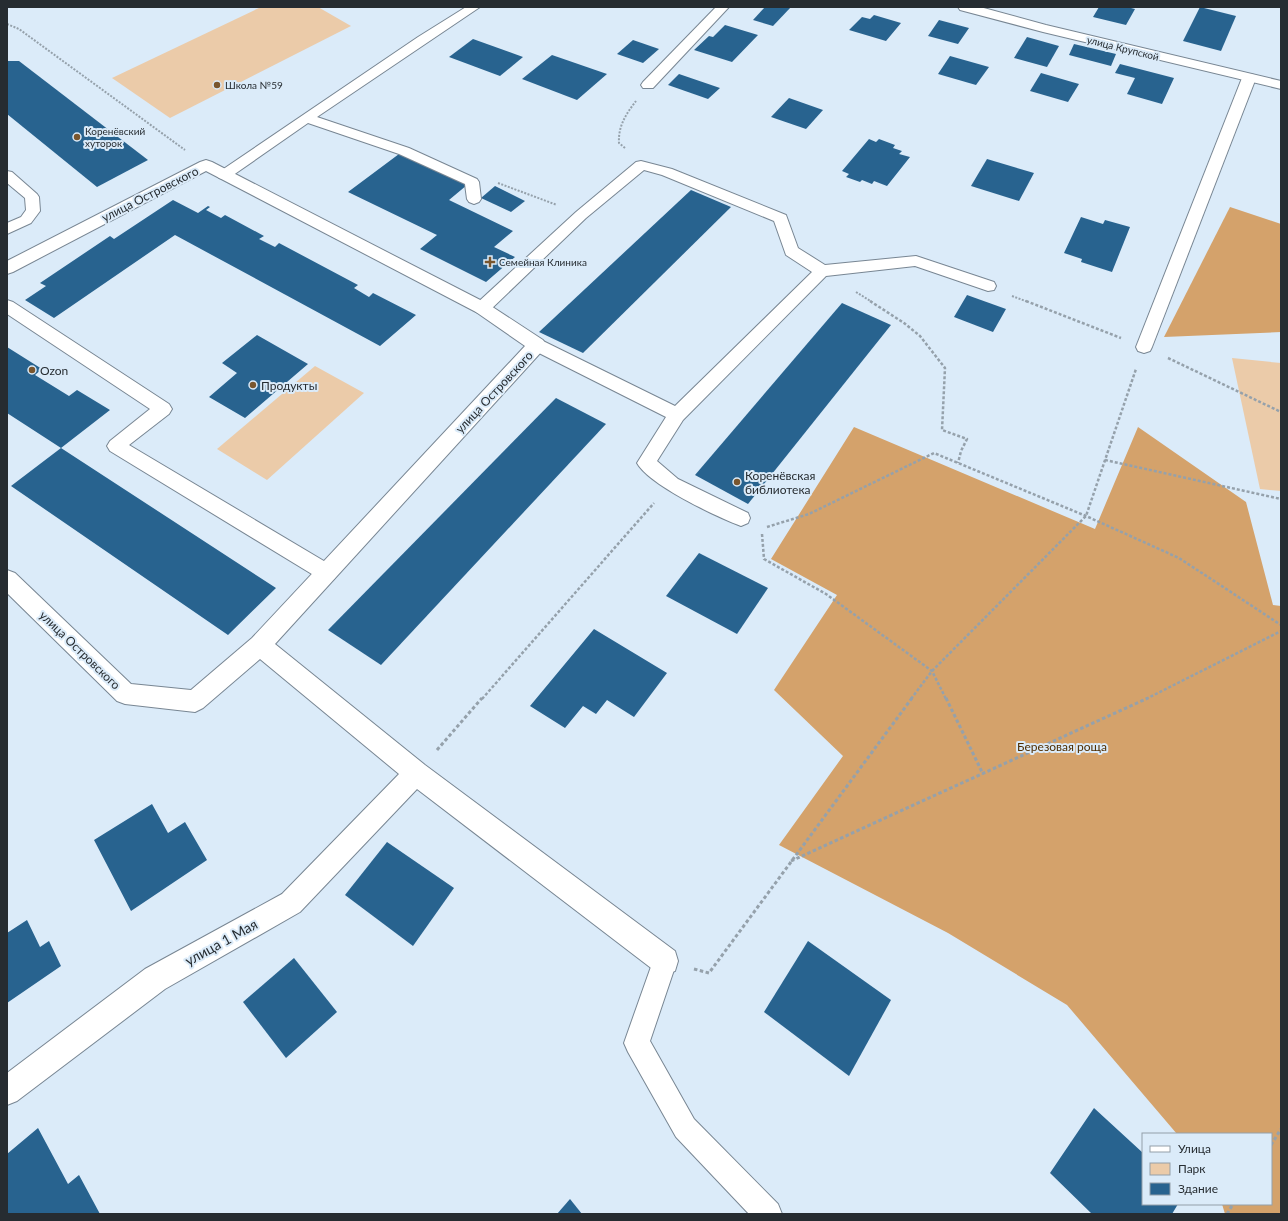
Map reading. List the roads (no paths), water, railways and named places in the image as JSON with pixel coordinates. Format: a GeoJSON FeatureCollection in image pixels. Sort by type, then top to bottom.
{"type":"FeatureCollection","features":[{"type":"Feature","properties":{"kind":"street","name":"улица Крупской"},"geometry":{"type":"LineString","coordinates":[[965,7],[1043,28],[1281,85]]}},
{"type":"Feature","properties":{"kind":"street","name":"улица Островского"},"geometry":{"type":"LineString","coordinates":[[7,268],[206,165],[482,308],[537,345],[260,645],[195,701],[125,694],[7,579]]}},
{"type":"Feature","properties":{"kind":"street"},"geometry":{"type":"LineString","coordinates":[[260,645],[416,773],[665,961]]}},
{"type":"Feature","properties":{"kind":"street","name":"улица 1 Мая"},"geometry":{"type":"LineString","coordinates":[[7,1091],[155,979],[291,903],[416,773]]}},
{"type":"Feature","properties":{"kind":"lane"},"geometry":{"type":"LineString","coordinates":[[224,175],[422,40],[474,7]]}},
{"type":"Feature","properties":{"kind":"lane"},"geometry":{"type":"LineString","coordinates":[[648,85],[723,7]]}},
{"type":"Feature","properties":{"kind":"lane"},"geometry":{"type":"LineString","coordinates":[[1144,347],[1249,78]]}},
{"type":"Feature","properties":{"kind":"lane"},"geometry":{"type":"LineString","coordinates":[[306,118],[404,151],[462,177],[472,182],[474,199]]}},
{"type":"Feature","properties":{"kind":"lane"},"geometry":{"type":"LineString","coordinates":[[482,308],[582,215],[642,165],[667,172],[781,218],[791,250],[822,271]]}},
{"type":"Feature","properties":{"kind":"lane"},"geometry":{"type":"LineString","coordinates":[[7,175],[32,197],[33,211],[26,220],[7,229]]}},
{"type":"Feature","properties":{"kind":"lane"},"geometry":{"type":"LineString","coordinates":[[741,518],[671,484],[646,463],[677,416],[822,271],[916,261],[988,286]]}},
{"type":"Feature","properties":{"kind":"lane"},"geometry":{"type":"LineString","coordinates":[[7,306],[163,409],[116,446],[327,573]]}},
{"type":"Feature","properties":{"kind":"lane"},"geometry":{"type":"LineString","coordinates":[[537,345],[677,416]]}},
{"type":"Feature","properties":{"kind":"lane"},"geometry":{"type":"LineString","coordinates":[[665,961],[637,1043],[685,1128],[768,1214]]}},
{"type":"Feature","properties":{"kind":"place","name":"Школа №59"},"geometry":{"type":"Point","coordinates":[217,85]}},
{"type":"Feature","properties":{"kind":"place","name":"Коренёвский хуторок"},"geometry":{"type":"Point","coordinates":[77,137]}},
{"type":"Feature","properties":{"kind":"place","name":"Семейная Клиника"},"geometry":{"type":"Point","coordinates":[490,262]}},
{"type":"Feature","properties":{"kind":"place","name":"Ozon"},"geometry":{"type":"Point","coordinates":[32,370]}},
{"type":"Feature","properties":{"kind":"place","name":"Продукты"},"geometry":{"type":"Point","coordinates":[253,385]}},
{"type":"Feature","properties":{"kind":"place","name":"Коренёвская библиотека"},"geometry":{"type":"Point","coordinates":[737,482]}},
{"type":"Feature","properties":{"kind":"park label","name":"Березовая роща"},"geometry":{"type":"Point","coordinates":[1062,746]}}]}
